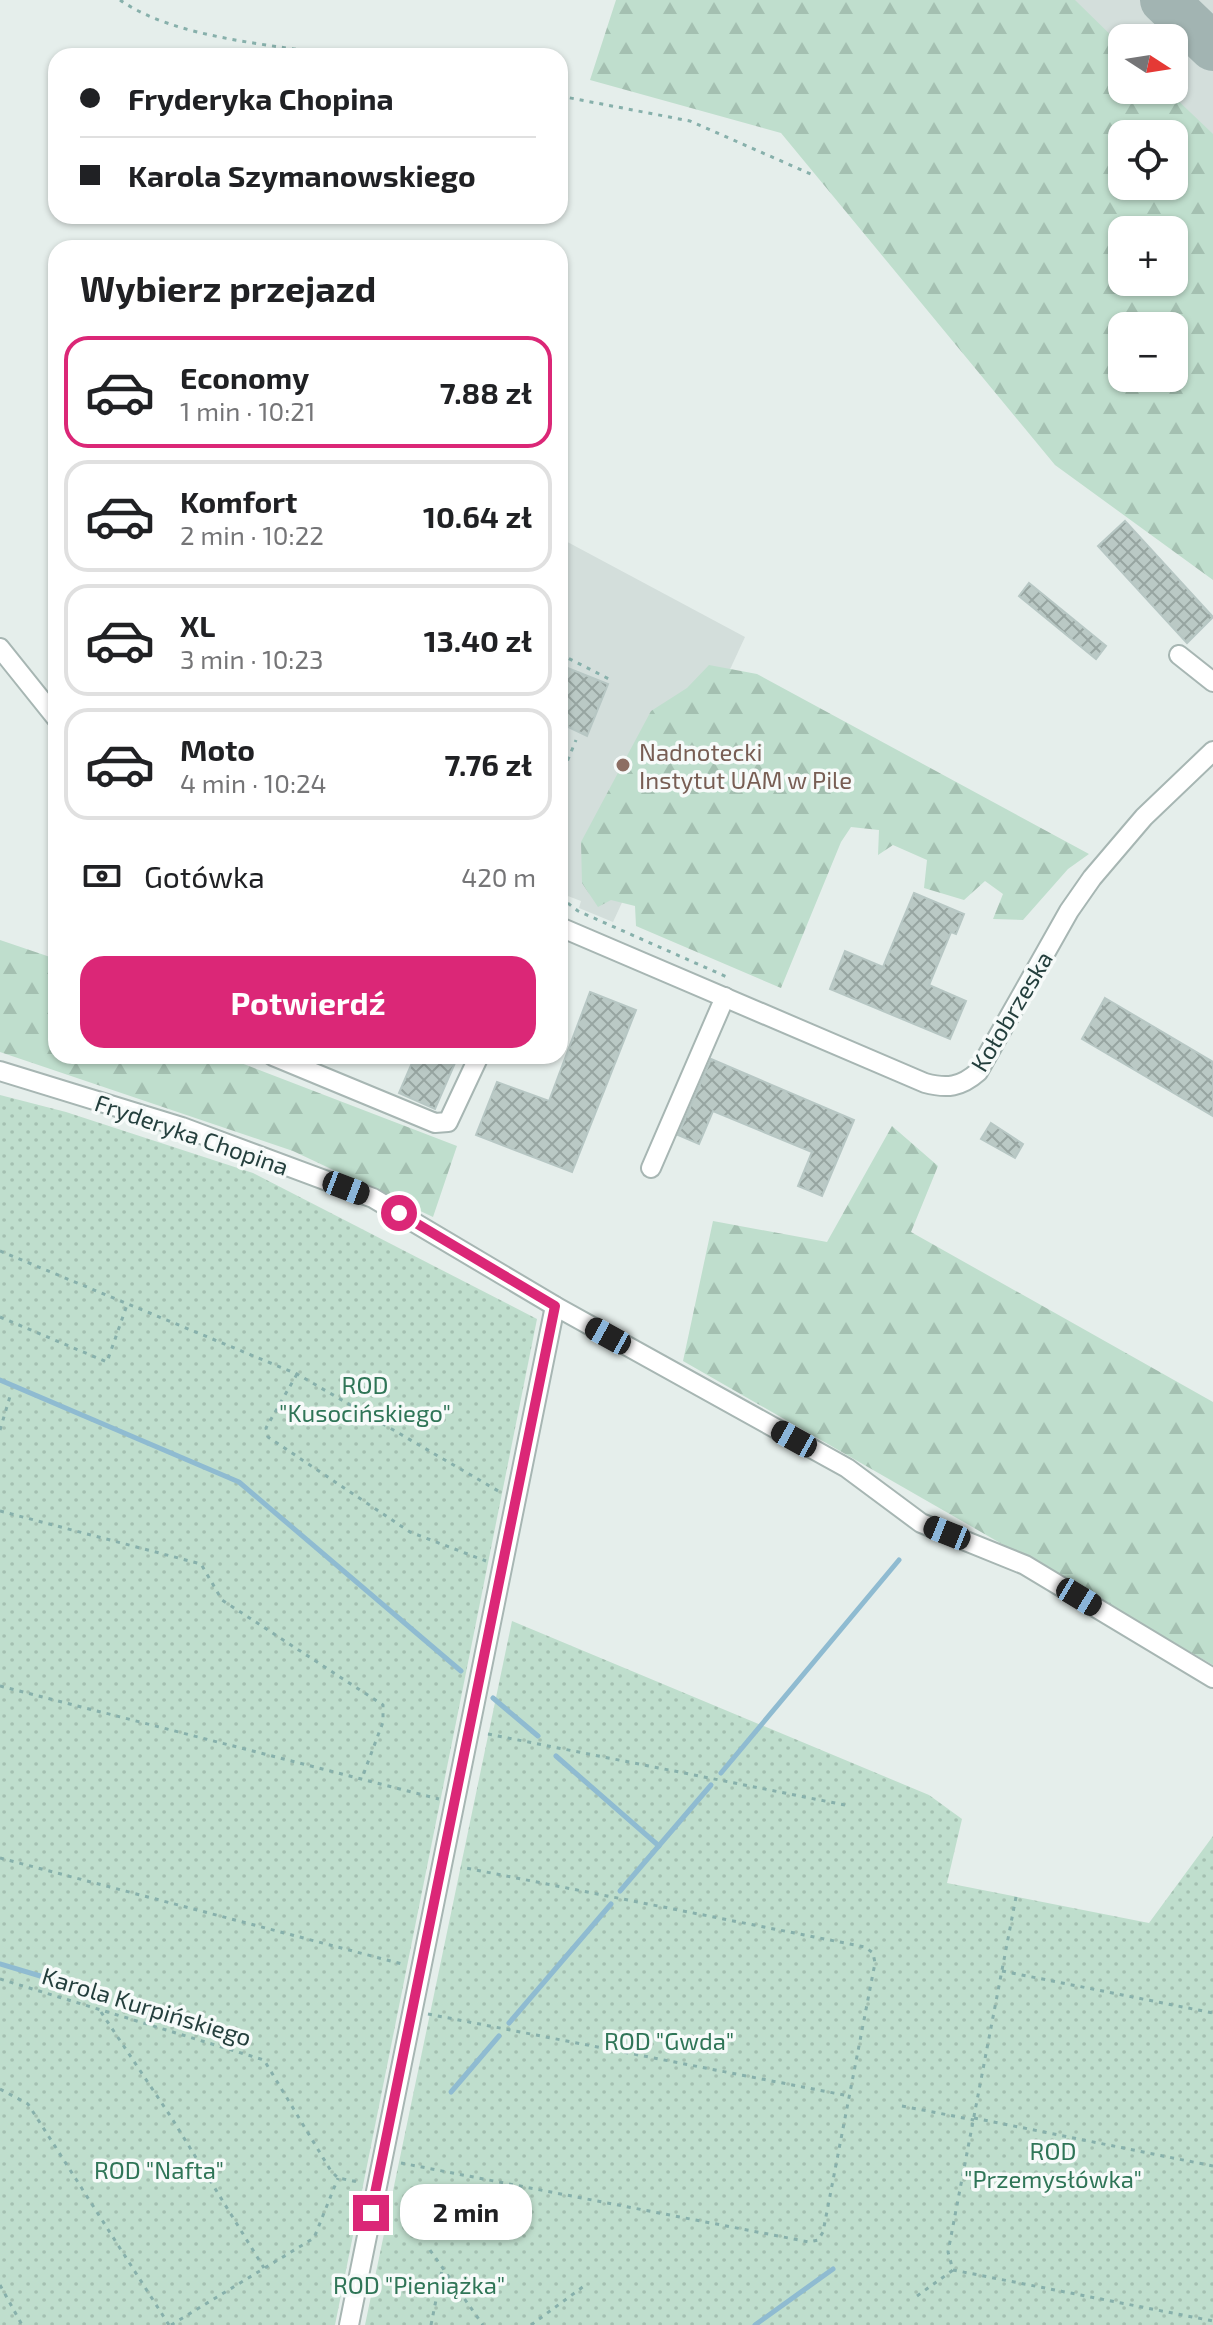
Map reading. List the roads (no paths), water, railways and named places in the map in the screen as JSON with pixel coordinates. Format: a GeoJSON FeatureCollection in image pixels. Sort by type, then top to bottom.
{"type":"FeatureCollection","features":[{"type":"Feature","properties":{"kind":"street"},"geometry":{"type":"LineString","coordinates":[[0,648],[48,708]]}},
{"type":"Feature","properties":{"kind":"street"},"geometry":{"type":"LineString","coordinates":[[1179,655],[1213,682]]}},
{"type":"Feature","properties":{"kind":"street","name":"Kołobrzeska"},"geometry":{"type":"LineString","coordinates":[[568,930],[925,1083],[940,1087],[967,1082],[978,1072],[1069,911],[1092,878],[1144,817],[1213,751]]}},
{"type":"Feature","properties":{"kind":"street"},"geometry":{"type":"LineString","coordinates":[[651,1168],[722,996]]}},
{"type":"Feature","properties":{"kind":"street"},"geometry":{"type":"LineString","coordinates":[[292,1064],[435,1123],[448,1122],[475,1064]]}},
{"type":"Feature","properties":{"kind":"street","name":"Fryderyka Chopina"},"geometry":{"type":"LineString","coordinates":[[0,1071],[182,1127],[373,1198],[555,1306],[847,1468],[921,1523],[1025,1565],[1213,1678]]}},
{"type":"Feature","properties":{"kind":"street"},"geometry":{"type":"LineString","coordinates":[[349,2325],[555,1306]]}},
{"type":"Feature","properties":{"kind":"waterway"},"geometry":{"type":"LineString","coordinates":[[0,1380],[239,1482],[461,1671]]}},
{"type":"Feature","properties":{"kind":"waterway"},"geometry":{"type":"LineString","coordinates":[[721,1773],[899,1560]]}},
{"type":"Feature","properties":{"kind":"waterway"},"geometry":{"type":"LineString","coordinates":[[493,1698],[538,1736]]}},
{"type":"Feature","properties":{"kind":"waterway"},"geometry":{"type":"LineString","coordinates":[[556,1756],[659,1846]]}},
{"type":"Feature","properties":{"kind":"waterway"},"geometry":{"type":"LineString","coordinates":[[620,1891],[711,1785]]}},
{"type":"Feature","properties":{"kind":"waterway"},"geometry":{"type":"LineString","coordinates":[[509,2023],[611,1904]]}},
{"type":"Feature","properties":{"kind":"waterway"},"geometry":{"type":"LineString","coordinates":[[0,1964],[47,1978]]}},
{"type":"Feature","properties":{"kind":"waterway"},"geometry":{"type":"LineString","coordinates":[[451,2092],[499,2036]]}},
{"type":"Feature","properties":{"kind":"waterway"},"geometry":{"type":"LineString","coordinates":[[755,2325],[833,2269]]}},
{"type":"Feature","properties":{"kind":"place","name":"Nadnotecki Instytut UAM w Pile"},"geometry":{"type":"Point","coordinates":[623,765]}},
{"type":"Feature","properties":{"kind":"park label","name":"ROD \"Kusocińskiego\""},"geometry":{"type":"Point","coordinates":[365,1398]}},
{"type":"Feature","properties":{"kind":"park label","name":"ROD \"Gwda\""},"geometry":{"type":"Point","coordinates":[669,2040]}},
{"type":"Feature","properties":{"kind":"park label","name":"ROD \"Przemysłówka\""},"geometry":{"type":"Point","coordinates":[1053,2164]}},
{"type":"Feature","properties":{"kind":"park label","name":"ROD \"Nafta\""},"geometry":{"type":"Point","coordinates":[159,2169]}},
{"type":"Feature","properties":{"kind":"park label","name":"ROD \"Pieniążka\""},"geometry":{"type":"Point","coordinates":[419,2284]}}]}
